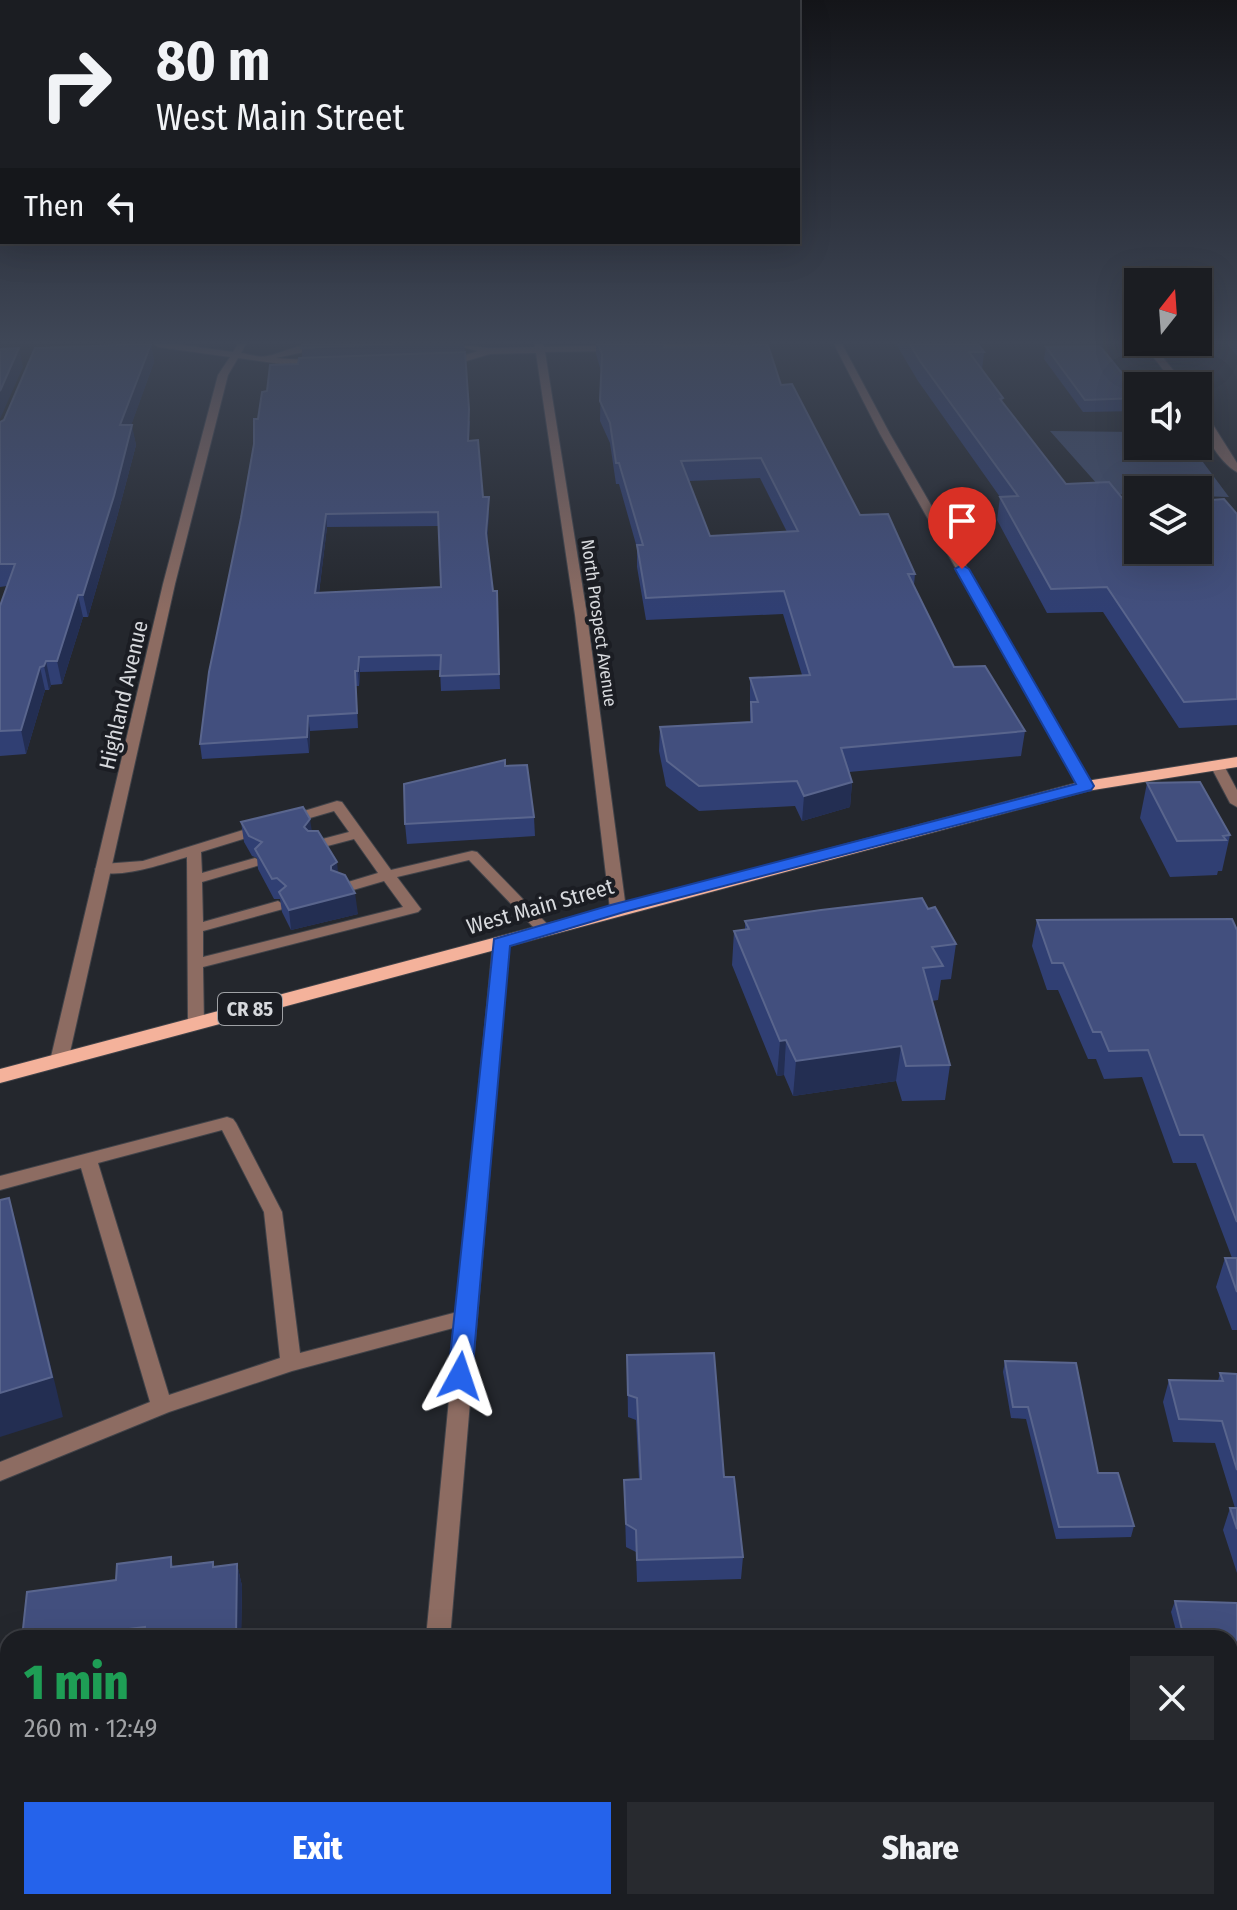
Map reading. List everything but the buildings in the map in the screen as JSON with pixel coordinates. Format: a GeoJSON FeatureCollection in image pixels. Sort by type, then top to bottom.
{"type":"FeatureCollection","features":[{"type":"Feature","properties":{"kind":"main road","name":"West Main Street"},"geometry":{"type":"LineString","coordinates":[[0,1076],[1086,786],[1237,762]]}},
{"type":"Feature","properties":{"kind":"street","name":"Highland Avenue"},"geometry":{"type":"LineString","coordinates":[[59,1061],[169,584],[208,433]]}},
{"type":"Feature","properties":{"kind":"street","name":"North Prospect Avenue"},"geometry":{"type":"LineString","coordinates":[[552,433],[581,615],[618,909]]}},
{"type":"Feature","properties":{"kind":"street"},"geometry":{"type":"LineString","coordinates":[[885,433],[1086,786]]}},
{"type":"Feature","properties":{"kind":"street"},"geometry":{"type":"LineString","coordinates":[[1212,433],[1227,459],[1237,469]]}},
{"type":"Feature","properties":{"kind":"street"},"geometry":{"type":"LineString","coordinates":[[1217,765],[1237,803]]}},
{"type":"Feature","properties":{"kind":"street"},"geometry":{"type":"LineString","coordinates":[[103,869],[145,865],[337,805],[413,909],[194,964]]}},
{"type":"Feature","properties":{"kind":"street"},"geometry":{"type":"LineString","coordinates":[[316,845],[357,834]]}},
{"type":"Feature","properties":{"kind":"street"},"geometry":{"type":"LineString","coordinates":[[194,850],[196,1024]]}},
{"type":"Feature","properties":{"kind":"street"},"geometry":{"type":"LineString","coordinates":[[343,888],[472,855],[545,930]]}},
{"type":"Feature","properties":{"kind":"street"},"geometry":{"type":"LineString","coordinates":[[194,880],[255,862]]}},
{"type":"Feature","properties":{"kind":"street"},"geometry":{"type":"LineString","coordinates":[[194,929],[278,906]]}},
{"type":"Feature","properties":{"kind":"street"},"geometry":{"type":"LineString","coordinates":[[439,1630],[501,942]]}},
{"type":"Feature","properties":{"kind":"street"},"geometry":{"type":"LineString","coordinates":[[0,1183],[227,1123],[273,1212],[291,1363]]}},
{"type":"Feature","properties":{"kind":"street"},"geometry":{"type":"LineString","coordinates":[[88,1160],[162,1406]]}},
{"type":"Feature","properties":{"kind":"street"},"geometry":{"type":"LineString","coordinates":[[0,1472],[162,1406],[291,1363],[465,1318]]}},
{"type":"Feature","properties":{"kind":"shaded area"},"geometry":{"type":"Polygon","coordinates":[[[1052,433],[1124,433],[1124,460],[1201,460],[1229,497],[1212,496],[1212,476],[1124,476],[1124,495],[1106,494],[1052,433]]]}},
{"type":"Feature","properties":{"kind":"route"},"geometry":{"type":"LineString","coordinates":[[460,1376],[501,942],[1086,786],[962,569]]}}]}
